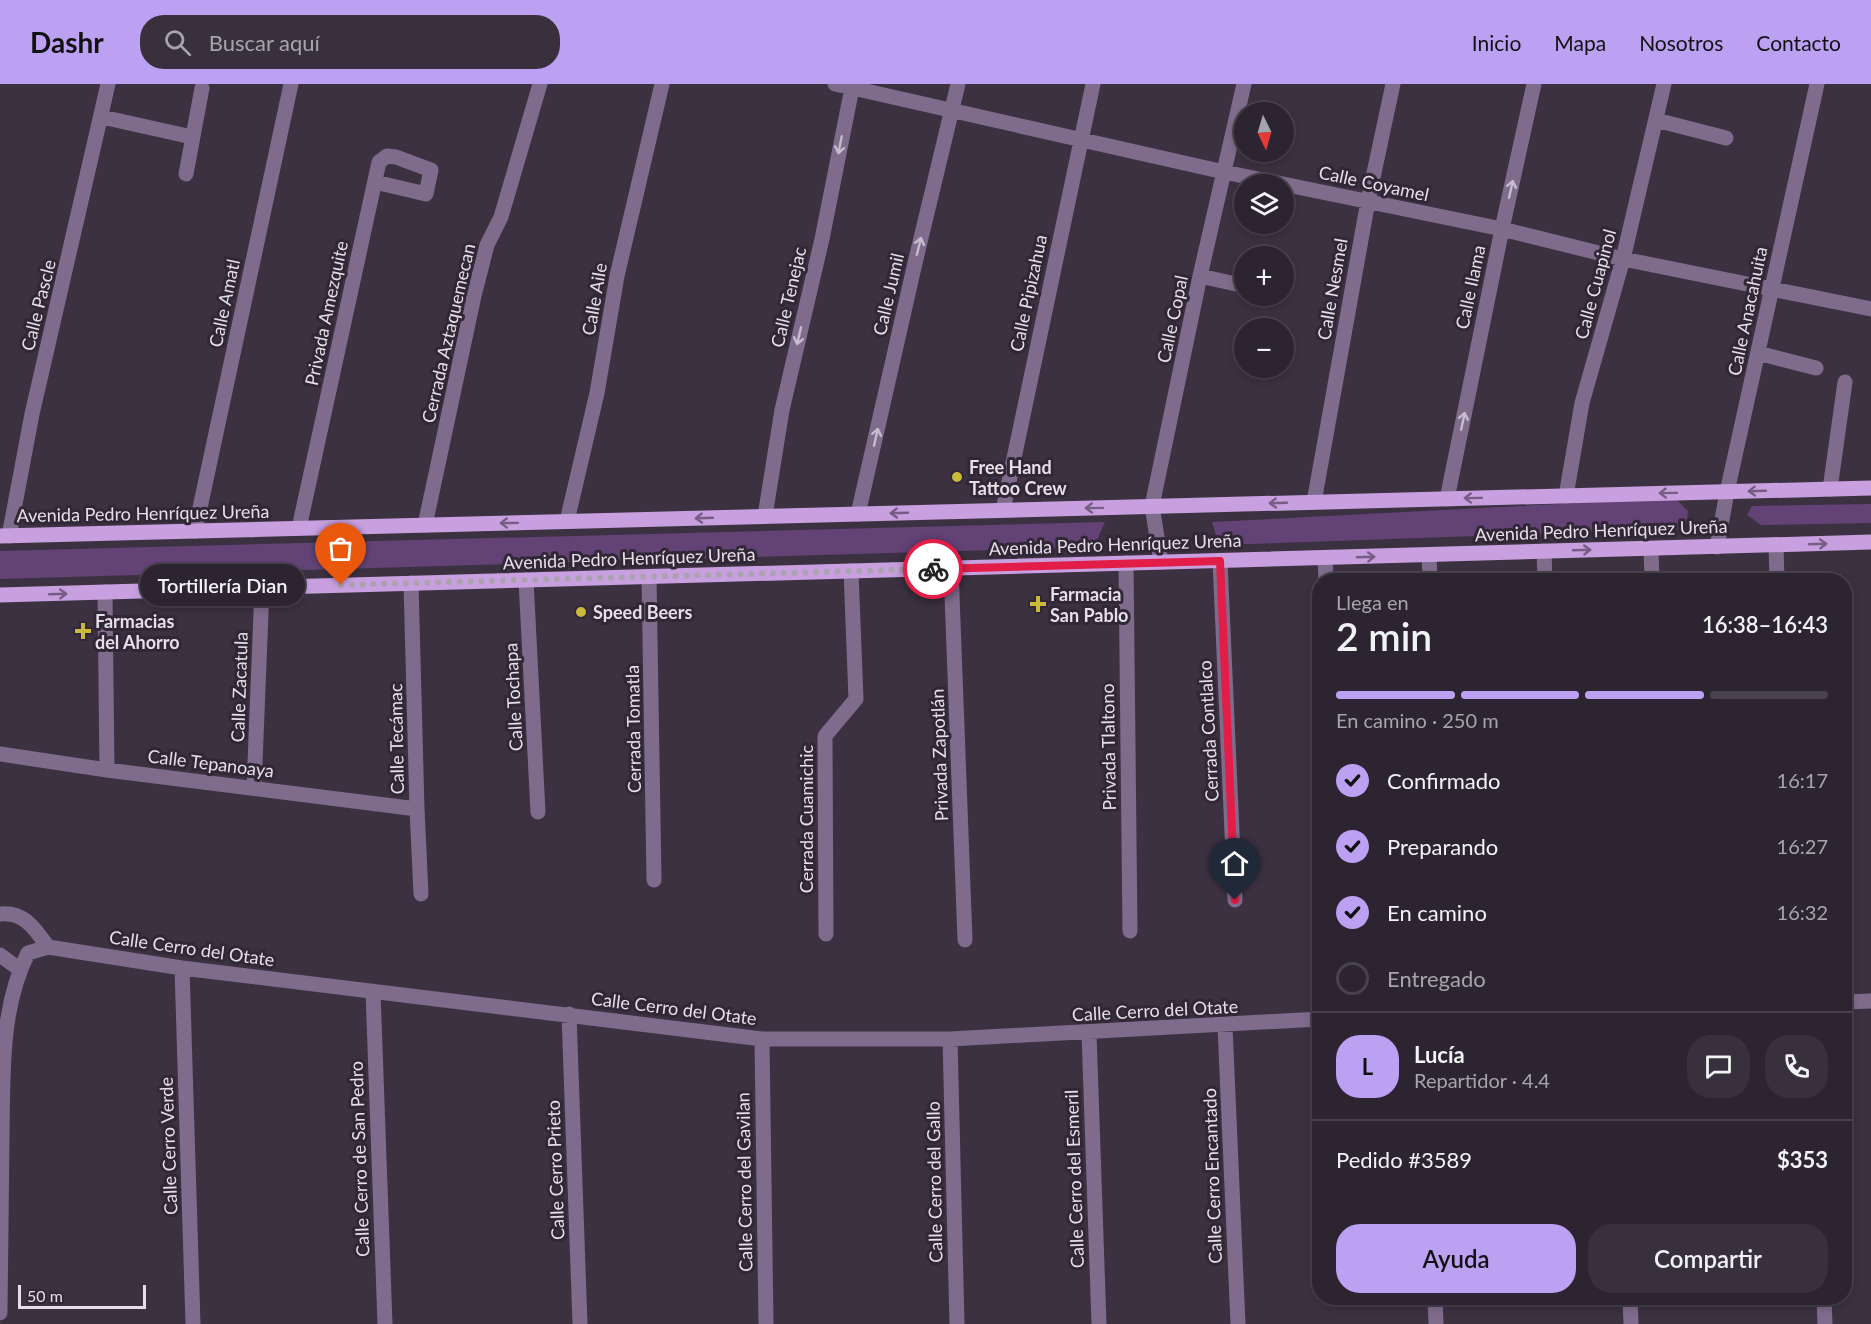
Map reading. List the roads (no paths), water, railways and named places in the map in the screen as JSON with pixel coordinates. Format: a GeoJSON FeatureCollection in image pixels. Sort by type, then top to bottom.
{"type":"FeatureCollection","features":[{"type":"Feature","properties":{"kind":"main road","name":"Avenida Pedro Henríquez Ureña"},"geometry":{"type":"LineString","coordinates":[[5,536],[1871,488]]}},
{"type":"Feature","properties":{"kind":"main road","name":"Avenida Pedro Henríquez Ureña"},"geometry":{"type":"LineString","coordinates":[[0,595],[1871,542]]}},
{"type":"Feature","properties":{"kind":"street","name":"Calle Pascle"},"geometry":{"type":"LineString","coordinates":[[5,536],[108,84]]}},
{"type":"Feature","properties":{"kind":"street","name":"Calle Amatl"},"geometry":{"type":"LineString","coordinates":[[195,531],[291,84]]}},
{"type":"Feature","properties":{"kind":"street","name":"Cerrada Aztaquemecan"},"geometry":{"type":"LineString","coordinates":[[425,525],[487,245],[501,217],[540,84]]}},
{"type":"Feature","properties":{"kind":"street","name":"Calle Aile"},"geometry":{"type":"LineString","coordinates":[[567,521],[597,393],[617,276],[662,84]]}},
{"type":"Feature","properties":{"kind":"street","name":"Calle Coyamel"},"geometry":{"type":"LineString","coordinates":[[835,84],[1224,172],[1502,230],[1623,259],[1871,309]]}},
{"type":"Feature","properties":{"kind":"street","name":"Calle Jumil"},"geometry":{"type":"LineString","coordinates":[[858,514],[958,84]]}},
{"type":"Feature","properties":{"kind":"street","name":"Calle Pipizahua"},"geometry":{"type":"LineString","coordinates":[[1003,510],[1093,84]]}},
{"type":"Feature","properties":{"kind":"street","name":"Calle Copal"},"geometry":{"type":"LineString","coordinates":[[1161,562],[1152,506],[1200,276],[1244,84]]}},
{"type":"Feature","properties":{"kind":"street","name":"Calle Nesmel"},"geometry":{"type":"LineString","coordinates":[[1314,502],[1368,201],[1393,84]]}},
{"type":"Feature","properties":{"kind":"street","name":"Calle Ilama"},"geometry":{"type":"LineString","coordinates":[[1447,499],[1534,84]]}},
{"type":"Feature","properties":{"kind":"street","name":"Calle Cuapinol"},"geometry":{"type":"LineString","coordinates":[[1566,496],[1582,404],[1623,259],[1664,84]]}},
{"type":"Feature","properties":{"kind":"street","name":"Calle Anacahuita"},"geometry":{"type":"LineString","coordinates":[[1718,547],[1727,492],[1818,84]]}},
{"type":"Feature","properties":{"kind":"street"},"geometry":{"type":"LineString","coordinates":[[186,174],[202,88]]}},
{"type":"Feature","properties":{"kind":"street","name":"Calle Tenejac"},"geometry":{"type":"LineString","coordinates":[[765,516],[782,410],[822,239],[852,88]]}},
{"type":"Feature","properties":{"kind":"street"},"geometry":{"type":"LineString","coordinates":[[102,117],[192,137]]}},
{"type":"Feature","properties":{"kind":"street"},"geometry":{"type":"LineString","coordinates":[[1656,120],[1726,138]]}},
{"type":"Feature","properties":{"kind":"street","name":"Privada Amezquite"},"geometry":{"type":"LineString","coordinates":[[299,528],[379,162],[387,156],[396,157],[431,170],[426,194],[375,182]]}},
{"type":"Feature","properties":{"kind":"street"},"geometry":{"type":"LineString","coordinates":[[1200,276],[1234,284]]}},
{"type":"Feature","properties":{"kind":"street"},"geometry":{"type":"LineString","coordinates":[[1758,353],[1816,368]]}},
{"type":"Feature","properties":{"kind":"street"},"geometry":{"type":"LineString","coordinates":[[1830,489],[1845,382]]}},
{"type":"Feature","properties":{"kind":"street"},"geometry":{"type":"LineString","coordinates":[[1776,545],[1777,573]]}},
{"type":"Feature","properties":{"kind":"street"},"geometry":{"type":"LineString","coordinates":[[1651,549],[1652,573]]}},
{"type":"Feature","properties":{"kind":"street"},"geometry":{"type":"LineString","coordinates":[[1544,551],[1545,573]]}},
{"type":"Feature","properties":{"kind":"street"},"geometry":{"type":"LineString","coordinates":[[1429,555],[1430,573]]}},
{"type":"Feature","properties":{"kind":"street"},"geometry":{"type":"LineString","coordinates":[[1325,558],[1326,573]]}},
{"type":"Feature","properties":{"kind":"street","name":"Cerrada Contlalco"},"geometry":{"type":"LineString","coordinates":[[1220,561],[1235,900]]}},
{"type":"Feature","properties":{"kind":"street","name":"Privada Tlaltono"},"geometry":{"type":"LineString","coordinates":[[1126,563],[1130,931]]}},
{"type":"Feature","properties":{"kind":"street","name":"Privada Zapotlán"},"geometry":{"type":"LineString","coordinates":[[951,568],[965,940]]}},
{"type":"Feature","properties":{"kind":"street","name":"Cerrada Cuamichic"},"geometry":{"type":"LineString","coordinates":[[826,934],[825,736],[856,699],[850,571]]}},
{"type":"Feature","properties":{"kind":"street","name":"Cerrada Tomatla"},"geometry":{"type":"LineString","coordinates":[[649,577],[654,880]]}},
{"type":"Feature","properties":{"kind":"street","name":"Calle Tochapa"},"geometry":{"type":"LineString","coordinates":[[526,580],[538,812]]}},
{"type":"Feature","properties":{"kind":"street","name":"Calle Tecámac"},"geometry":{"type":"LineString","coordinates":[[411,583],[417,809],[422,894]]}},
{"type":"Feature","properties":{"kind":"street","name":"Calle Zacatula"},"geometry":{"type":"LineString","coordinates":[[255,788],[262,588]]}},
{"type":"Feature","properties":{"kind":"street"},"geometry":{"type":"LineString","coordinates":[[105,592],[107,770]]}},
{"type":"Feature","properties":{"kind":"street","name":"Calle Tepanoaya"},"geometry":{"type":"LineString","coordinates":[[0,754],[107,770],[417,809]]}},
{"type":"Feature","properties":{"kind":"street"},"geometry":{"type":"LineString","coordinates":[[0,914],[19,915],[31,924],[48,946]]}},
{"type":"Feature","properties":{"kind":"street","name":"Calle Cerro del Otate"},"geometry":{"type":"LineString","coordinates":[[19,969],[28,953],[48,946],[182,968],[762,1039],[950,1039],[1312,1021]]}},
{"type":"Feature","properties":{"kind":"street"},"geometry":{"type":"LineString","coordinates":[[0,955],[19,969],[10,1000],[4,1063],[0,1313]]}},
{"type":"Feature","properties":{"kind":"street","name":"Calle Cerro Verde"},"geometry":{"type":"LineString","coordinates":[[182,968],[193,1324]]}},
{"type":"Feature","properties":{"kind":"street","name":"Calle Cerro de San Pedro"},"geometry":{"type":"LineString","coordinates":[[373,992],[385,1324]]}},
{"type":"Feature","properties":{"kind":"street"},"geometry":{"type":"LineString","coordinates":[[1852,1002],[1871,1001]]}},
{"type":"Feature","properties":{"kind":"street","name":"Calle Cerro Prieto"},"geometry":{"type":"LineString","coordinates":[[569,1014],[580,1324]]}},
{"type":"Feature","properties":{"kind":"street","name":"Calle Cerro Encantado"},"geometry":{"type":"LineString","coordinates":[[1225,1026],[1238,1324]]}},
{"type":"Feature","properties":{"kind":"street","name":"Calle Cerro del Esmeril"},"geometry":{"type":"LineString","coordinates":[[1089,1033],[1099,1324]]}},
{"type":"Feature","properties":{"kind":"street","name":"Calle Cerro del Gavilan"},"geometry":{"type":"LineString","coordinates":[[762,1039],[766,1324]]}},
{"type":"Feature","properties":{"kind":"street","name":"Calle Cerro del Gallo"},"geometry":{"type":"LineString","coordinates":[[950,1039],[957,1324]]}},
{"type":"Feature","properties":{"kind":"street"},"geometry":{"type":"LineString","coordinates":[[1435,1305],[1436,1324]]}},
{"type":"Feature","properties":{"kind":"street"},"geometry":{"type":"LineString","coordinates":[[1630,1305],[1631,1324]]}},
{"type":"Feature","properties":{"kind":"street"},"geometry":{"type":"LineString","coordinates":[[1824,1305],[1825,1324]]}},
{"type":"Feature","properties":{"kind":"place","name":"Free Hand Tattoo Crew"},"geometry":{"type":"Point","coordinates":[957,477]}},
{"type":"Feature","properties":{"kind":"place","name":"Tortillería Dian"},"geometry":{"type":"Point","coordinates":[341,585]}},
{"type":"Feature","properties":{"kind":"place","name":"Farmacia San Pablo"},"geometry":{"type":"Point","coordinates":[1038,604]}},
{"type":"Feature","properties":{"kind":"place","name":"Speed Beers"},"geometry":{"type":"Point","coordinates":[581,612]}},
{"type":"Feature","properties":{"kind":"place","name":"Farmacias del Ahorro"},"geometry":{"type":"Point","coordinates":[83,631]}}]}
